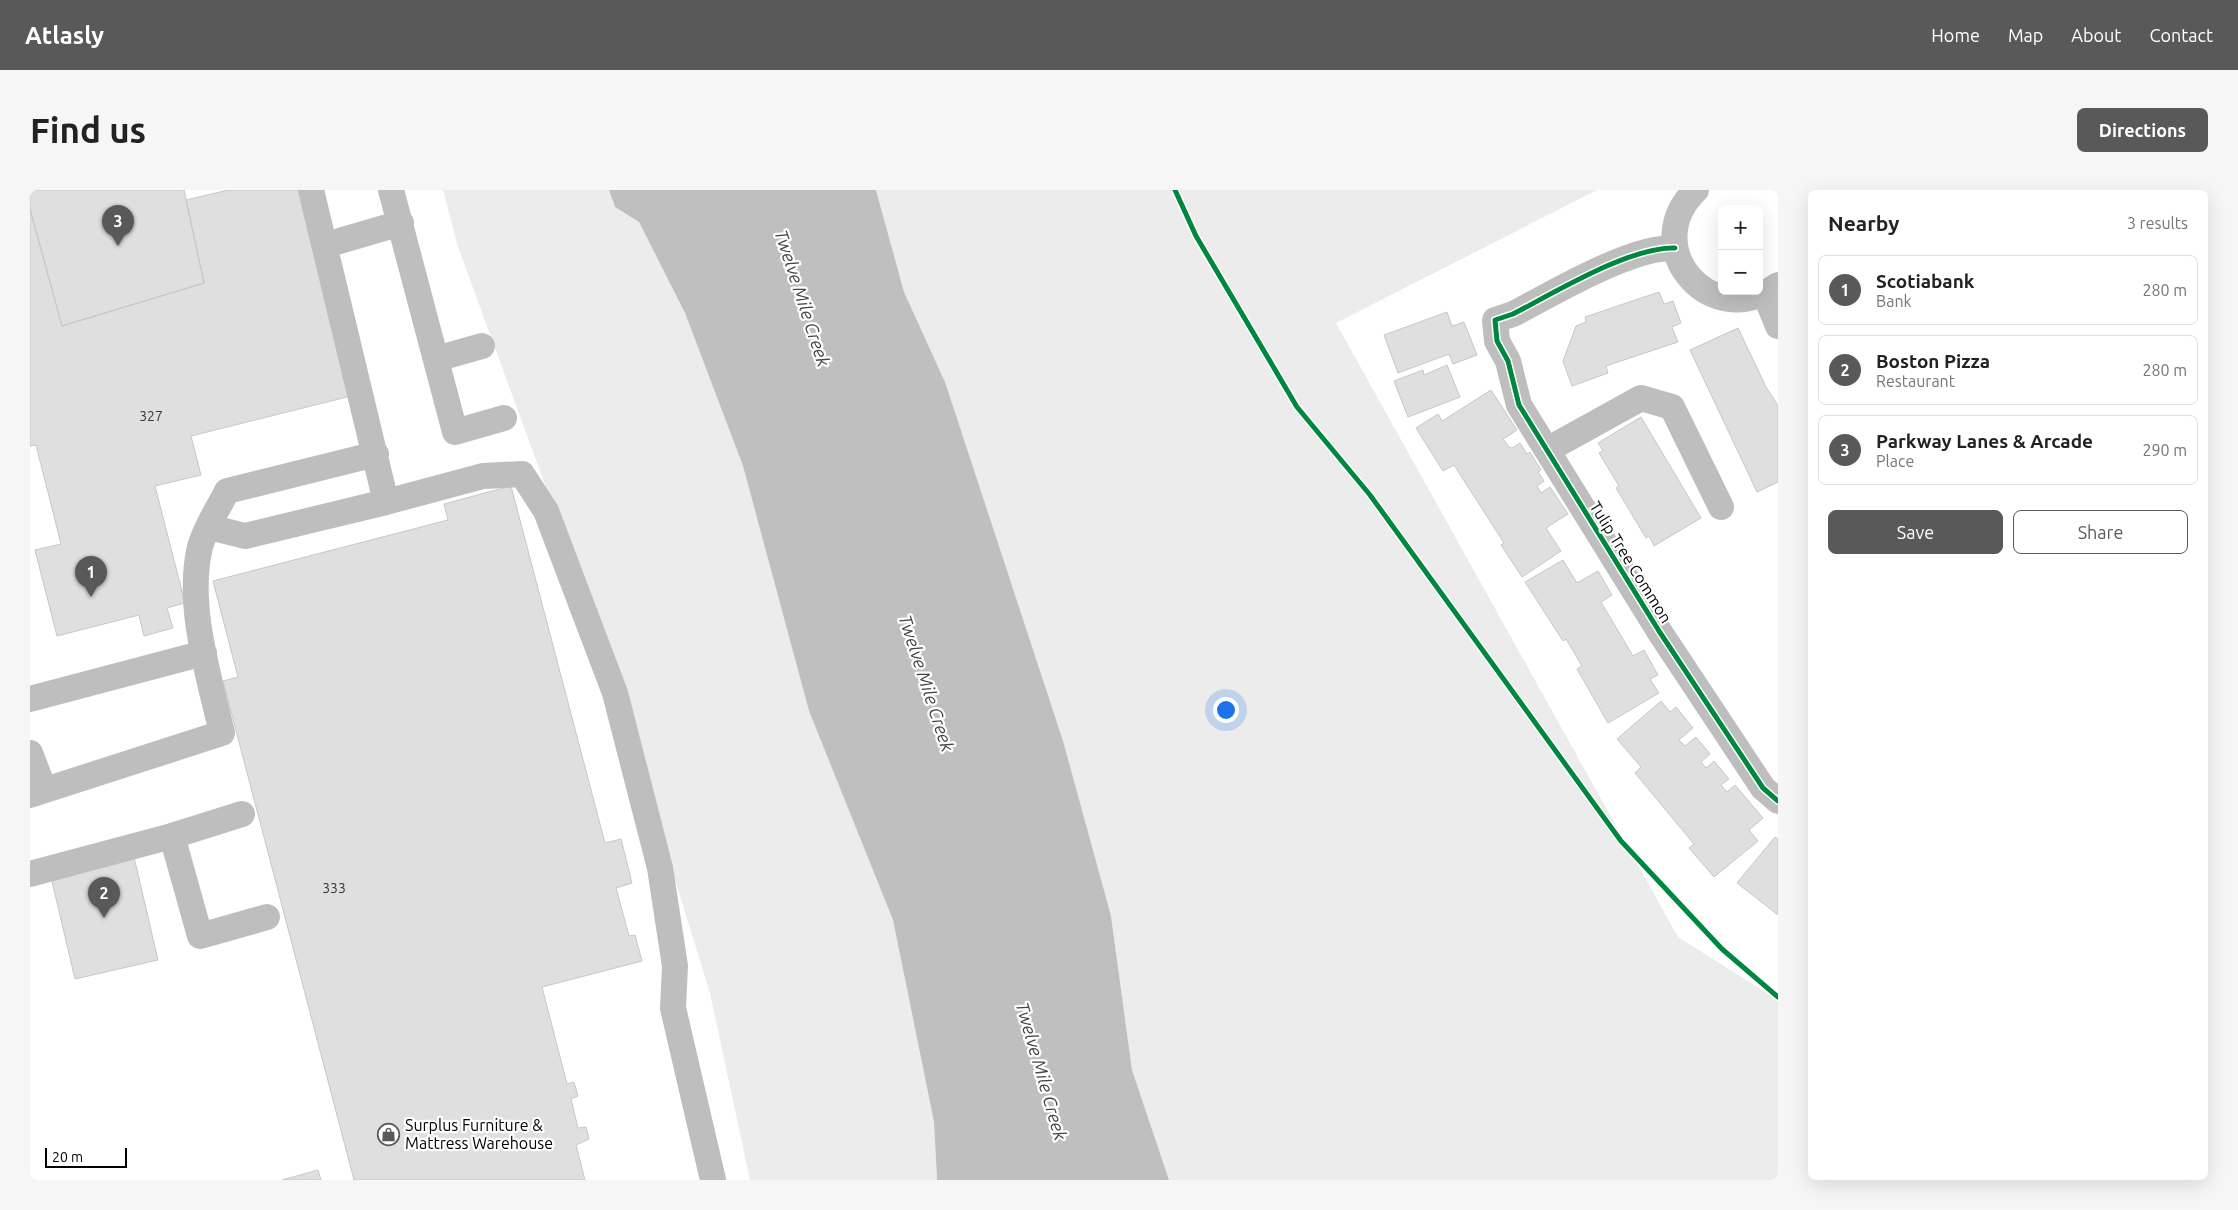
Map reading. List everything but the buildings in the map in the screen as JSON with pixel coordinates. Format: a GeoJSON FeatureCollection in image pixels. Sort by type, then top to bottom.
{"type":"FeatureCollection","features":[{"type":"Feature","properties":{"kind":"street"},"geometry":{"type":"LineString","coordinates":[[311,190],[326,245],[386,502]]}},
{"type":"Feature","properties":{"kind":"street"},"geometry":{"type":"LineString","coordinates":[[391,190],[455,432],[504,418]]}},
{"type":"Feature","properties":{"kind":"street"},"geometry":{"type":"LineString","coordinates":[[1696,190],[1681,208],[1675,227],[1675,248],[1681,266],[1692,282],[1708,293],[1726,300],[1746,300],[1771,290],[1778,326]]}},
{"type":"Feature","properties":{"kind":"street"},"geometry":{"type":"LineString","coordinates":[[326,245],[401,223]]}},
{"type":"Feature","properties":{"kind":"street","name":"Tulip Tree Common"},"geometry":{"type":"LineString","coordinates":[[1675,248],[1662,248],[1618,261],[1513,314],[1495,320],[1497,341],[1508,361],[1519,405],[1659,631],[1763,788],[1778,801]]}},
{"type":"Feature","properties":{"kind":"street"},"geometry":{"type":"LineString","coordinates":[[436,359],[482,346]]}},
{"type":"Feature","properties":{"kind":"street"},"geometry":{"type":"LineString","coordinates":[[1547,450],[1641,398],[1672,407],[1721,507]]}},
{"type":"Feature","properties":{"kind":"street"},"geometry":{"type":"LineString","coordinates":[[30,753],[37,792],[222,733],[204,653],[195,587],[200,546],[227,492],[376,454]]}},
{"type":"Feature","properties":{"kind":"street"},"geometry":{"type":"LineString","coordinates":[[209,527],[245,536],[483,476],[522,474],[546,511],[615,693],[658,859],[675,966],[673,1008],[712,1180]]}},
{"type":"Feature","properties":{"kind":"street"},"geometry":{"type":"LineString","coordinates":[[30,699],[204,653]]}},
{"type":"Feature","properties":{"kind":"street"},"geometry":{"type":"LineString","coordinates":[[30,874],[172,836],[242,814]]}},
{"type":"Feature","properties":{"kind":"street"},"geometry":{"type":"LineString","coordinates":[[172,836],[200,936],[267,917]]}},
{"type":"Feature","properties":{"kind":"path"},"geometry":{"type":"LineString","coordinates":[[1176,190],[1196,236],[1297,407],[1370,495],[1621,841],[1722,950],[1778,997]]}},
{"type":"Feature","properties":{"kind":"shaded area"},"geometry":{"type":"Polygon","coordinates":[[[443,190],[609,190],[615,207],[639,222],[685,313],[743,466],[809,711],[893,920],[934,1122],[937,1180],[750,1180],[710,993],[595,621],[458,247],[443,190]]]}},
{"type":"Feature","properties":{"kind":"shaded area"},"geometry":{"type":"Polygon","coordinates":[[[876,190],[1597,190],[1336,323],[1678,937],[1778,1000],[1778,1180],[1169,1180],[1132,1070],[1111,916],[945,382],[904,292],[876,190]]]}},
{"type":"Feature","properties":{"kind":"water","name":"Twelve Mile Creek"},"geometry":{"type":"Polygon","coordinates":[[[609,190],[876,190],[904,292],[945,382],[1063,741],[1111,916],[1132,1070],[1169,1180],[937,1180],[934,1122],[893,920],[809,711],[743,466],[685,313],[639,222],[615,207],[609,190]]]}},
{"type":"Feature","properties":{"kind":"cycle path"},"geometry":{"type":"LineString","coordinates":[[1175,190],[1196,236],[1297,407],[1370,495],[1621,841],[1722,949],[1778,997]]}},
{"type":"Feature","properties":{"kind":"cycle path"},"geometry":{"type":"LineString","coordinates":[[1675,248],[1657,249],[1615,262],[1513,314],[1495,320],[1497,341],[1508,361],[1519,405],[1659,631],[1763,788],[1778,801]]}},
{"type":"Feature","properties":{"kind":"place","name":"Parkway Lanes & Arcade"},"geometry":{"type":"Point","coordinates":[118,246]}},
{"type":"Feature","properties":{"kind":"place","name":"Scotiabank"},"geometry":{"type":"Point","coordinates":[91,597]}},
{"type":"Feature","properties":{"kind":"place","name":"Boston Pizza"},"geometry":{"type":"Point","coordinates":[104,918]}},
{"type":"Feature","properties":{"kind":"place","name":"Surplus Furniture & Mattress Warehouse"},"geometry":{"type":"Point","coordinates":[389,1134]}}]}
